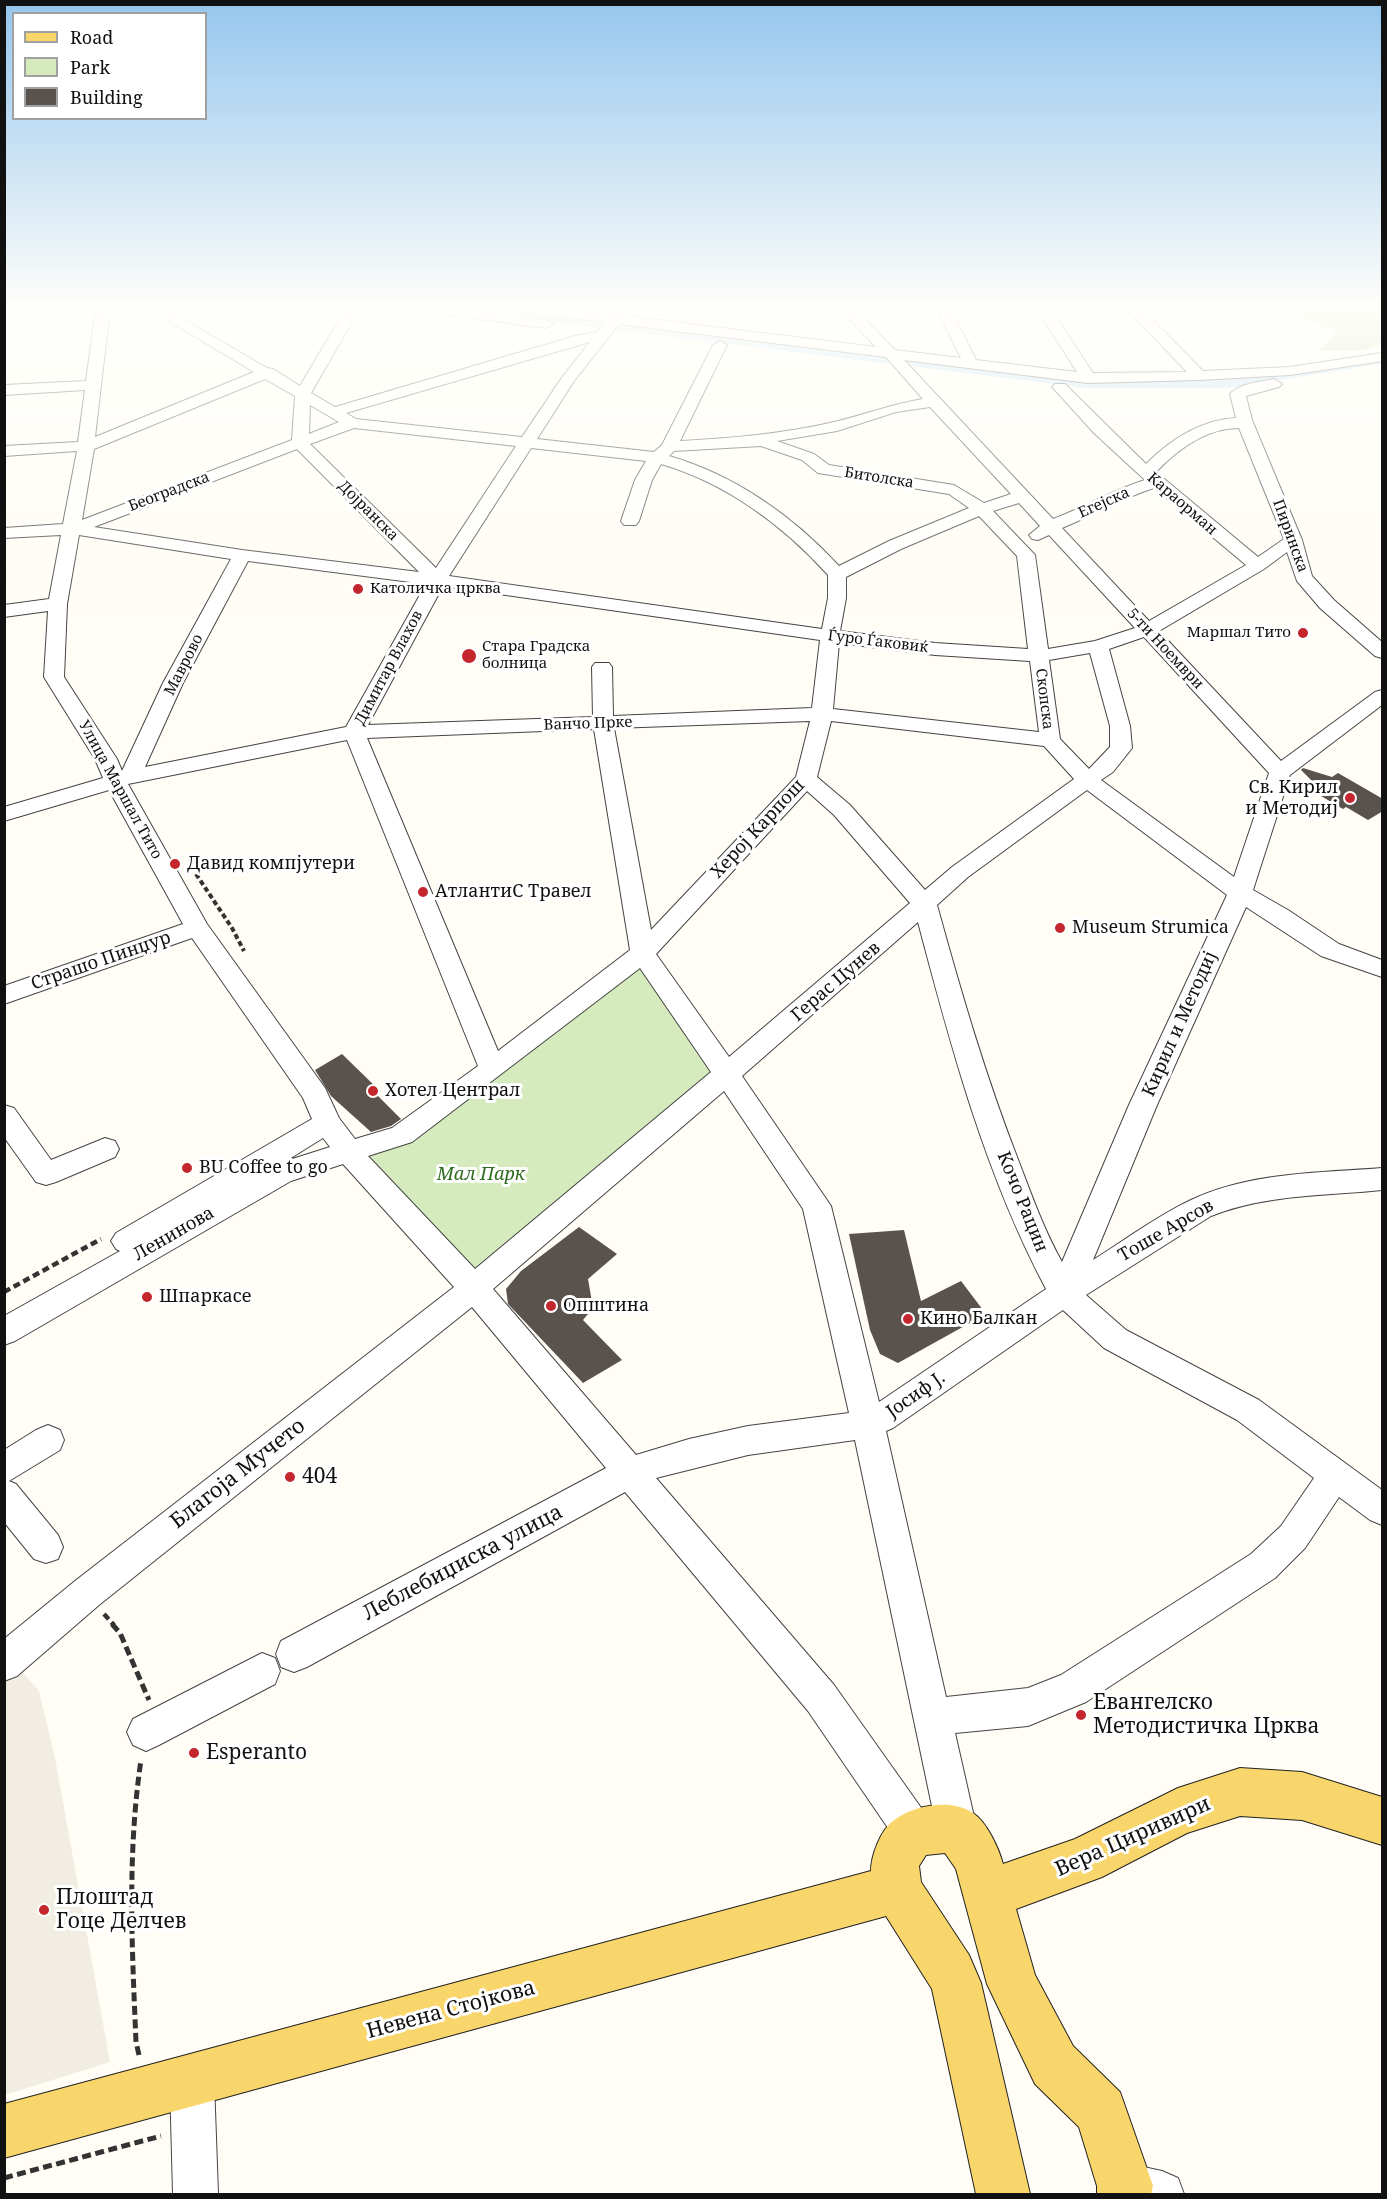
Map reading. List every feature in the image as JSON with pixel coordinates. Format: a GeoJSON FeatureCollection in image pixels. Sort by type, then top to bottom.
{"type":"FeatureCollection","features":[{"type":"Feature","properties":{"kind":"main road","name":"Вера Циривири"},"geometry":{"type":"LineString","coordinates":[[989,1894],[1085,1860],[1178,1812],[1239,1792],[1302,1796],[1383,1821]]}},
{"type":"Feature","properties":{"kind":"main road"},"geometry":{"type":"LineString","coordinates":[[1002,2194],[985,2119],[973,2050],[952,1975],[921,1930],[898,1888],[894,1868],[902,1847],[936,1832],[977,1857],[1012,1984],[1054,2065],[1101,2111],[1137,2192]]}},
{"type":"Feature","properties":{"kind":"main road","name":"Невена Стојкова"},"geometry":{"type":"LineString","coordinates":[[4,2131],[193,2104],[898,1888]]}},
{"type":"Feature","properties":{"kind":"street","name":"Улица Маршал Тито"},"geometry":{"type":"LineString","coordinates":[[90,411],[58,604],[54,677],[106,759],[123,779],[197,928],[315,1095],[327,1123],[358,1164],[474,1288],[632,1471],[936,1832]]}},
{"type":"Feature","properties":{"kind":"street"},"geometry":{"type":"LineString","coordinates":[[4,451],[86,446],[173,411]]}},
{"type":"Feature","properties":{"kind":"street"},"geometry":{"type":"LineString","coordinates":[[300,443],[302,411]]}},
{"type":"Feature","properties":{"kind":"street"},"geometry":{"type":"LineString","coordinates":[[333,412],[338,411]]}},
{"type":"Feature","properties":{"kind":"street","name":"Димитар Влахов"},"geometry":{"type":"LineString","coordinates":[[492,1069],[354,732],[437,580],[548,411]]}},
{"type":"Feature","properties":{"kind":"street"},"geometry":{"type":"LineString","coordinates":[[630,521],[652,464],[665,452],[686,411]]}},
{"type":"Feature","properties":{"kind":"street"},"geometry":{"type":"LineString","coordinates":[[762,441],[765,438],[837,426],[886,411]]}},
{"type":"Feature","properties":{"kind":"street"},"geometry":{"type":"LineString","coordinates":[[942,411],[1051,526],[1034,538],[1026,555],[982,508]]}},
{"type":"Feature","properties":{"kind":"street","name":"Караорман"},"geometry":{"type":"LineString","coordinates":[[1080,411],[1232,547],[1257,565]]}},
{"type":"Feature","properties":{"kind":"street","name":"Пиринска"},"geometry":{"type":"LineString","coordinates":[[1243,411],[1293,540],[1304,578],[1327,604],[1383,652]]}},
{"type":"Feature","properties":{"kind":"street"},"geometry":{"type":"LineString","coordinates":[[333,412],[352,423],[527,443],[665,452],[745,497],[805,539],[837,574],[895,545],[982,508],[1022,496]]}},
{"type":"Feature","properties":{"kind":"street","name":"Београдска"},"geometry":{"type":"LineString","coordinates":[[72,530],[352,423]]}},
{"type":"Feature","properties":{"kind":"street","name":"Егејска"},"geometry":{"type":"LineString","coordinates":[[1051,526],[1094,509],[1152,477],[1163,457],[1204,427],[1221,423],[1246,423]]}},
{"type":"Feature","properties":{"kind":"street","name":"Битолска"},"geometry":{"type":"LineString","coordinates":[[665,452],[762,441],[808,457],[824,469],[954,490],[982,508]]}},
{"type":"Feature","properties":{"kind":"street","name":"Дојранска"},"geometry":{"type":"LineString","coordinates":[[300,443],[437,580]]}},
{"type":"Feature","properties":{"kind":"street","name":"5-ти Ноември"},"geometry":{"type":"LineString","coordinates":[[1051,526],[1280,771]]}},
{"type":"Feature","properties":{"kind":"street"},"geometry":{"type":"LineString","coordinates":[[4,533],[72,530]]}},
{"type":"Feature","properties":{"kind":"street","name":"Ѓуро Ѓаковиќ"},"geometry":{"type":"LineString","coordinates":[[72,530],[830,636],[935,649],[1039,656],[1098,646],[1147,630],[1257,565],[1293,540]]}},
{"type":"Feature","properties":{"kind":"street","name":"Маврово"},"geometry":{"type":"LineString","coordinates":[[123,779],[242,555]]}},
{"type":"Feature","properties":{"kind":"street","name":"Скопска"},"geometry":{"type":"LineString","coordinates":[[1026,555],[1050,740],[1088,782],[1240,893],[1280,916],[1330,950],[1383,969]]}},
{"type":"Feature","properties":{"kind":"street","name":"Херој Карпош"},"geometry":{"type":"LineString","coordinates":[[492,1069],[643,953],[807,779],[822,714],[830,636],[837,598],[837,574]]}},
{"type":"Feature","properties":{"kind":"street"},"geometry":{"type":"LineString","coordinates":[[4,611],[58,604]]}},
{"type":"Feature","properties":{"kind":"street","name":"Герас Цунев"},"geometry":{"type":"LineString","coordinates":[[474,1288],[728,1075],[960,872],[1088,782],[1105,767],[1121,748],[1120,726],[1098,646]]}},
{"type":"Feature","properties":{"kind":"street"},"geometry":{"type":"LineString","coordinates":[[602,667],[603,723],[643,953],[817,1206],[868,1424],[932,1717],[936,1832]]}},
{"type":"Feature","properties":{"kind":"street"},"geometry":{"type":"LineString","coordinates":[[1280,771],[1383,696]]}},
{"type":"Feature","properties":{"kind":"street","name":"Ванчо Прке"},"geometry":{"type":"LineString","coordinates":[[4,814],[123,779],[354,732],[822,714],[1050,740]]}},
{"type":"Feature","properties":{"kind":"street","name":"Кирил и Методиј"},"geometry":{"type":"LineString","coordinates":[[1064,1293],[1143,1105],[1240,893],[1280,771]]}},
{"type":"Feature","properties":{"kind":"street","name":"Кочо Рацин"},"geometry":{"type":"LineString","coordinates":[[807,779],[842,810],[925,905],[958,1026],[982,1102],[1034,1238],[1064,1293],[1115,1339],[1248,1410],[1383,1509]]}},
{"type":"Feature","properties":{"kind":"street","name":"Страшо Пинџур"},"geometry":{"type":"LineString","coordinates":[[4,995],[197,928]]}},
{"type":"Feature","properties":{"kind":"street","name":"Ленинова"},"geometry":{"type":"LineString","coordinates":[[4,1332],[281,1173],[351,1153],[402,1135],[492,1069]]}},
{"type":"Feature","properties":{"kind":"street"},"geometry":{"type":"LineString","coordinates":[[4,1115],[46,1174],[105,1149]]}},
{"type":"Feature","properties":{"kind":"street"},"geometry":{"type":"LineString","coordinates":[[4,1312],[327,1123]]}},
{"type":"Feature","properties":{"kind":"street","name":"Тоше Арсов"},"geometry":{"type":"LineString","coordinates":[[1064,1293],[1201,1208],[1229,1197],[1267,1188],[1383,1179]]}},
{"type":"Feature","properties":{"kind":"street","name":"Благоја Мучето"},"geometry":{"type":"LineString","coordinates":[[4,1663],[87,1593],[474,1288]]}},
{"type":"Feature","properties":{"kind":"street","name":"Јосиф Ј."},"geometry":{"type":"LineString","coordinates":[[632,1471],[675,1456],[786,1434],[868,1424],[882,1418],[1064,1293]]}},
{"type":"Feature","properties":{"kind":"street"},"geometry":{"type":"LineString","coordinates":[[4,1468],[48,1440]]}},
{"type":"Feature","properties":{"kind":"street","name":"Леблебиџиска улица"},"geometry":{"type":"LineString","coordinates":[[294,1654],[632,1471]]}},
{"type":"Feature","properties":{"kind":"street"},"geometry":{"type":"LineString","coordinates":[[932,1717],[1028,1707],[1073,1689],[1263,1566],[1293,1537],[1336,1474]]}},
{"type":"Feature","properties":{"kind":"street"},"geometry":{"type":"LineString","coordinates":[[4,1495],[46,1546]]}},
{"type":"Feature","properties":{"kind":"street"},"geometry":{"type":"LineString","coordinates":[[153,1729],[262,1671]]}},
{"type":"Feature","properties":{"kind":"street"},"geometry":{"type":"LineString","coordinates":[[193,2104],[196,2194]]}},
{"type":"Feature","properties":{"kind":"path"},"geometry":{"type":"LineString","coordinates":[[87,1593],[120,1633],[153,1729],[135,1793],[130,1921],[136,2042],[139,2049]]}},
{"type":"Feature","properties":{"kind":"path"},"geometry":{"type":"LineString","coordinates":[[4,2178],[193,2104]]}},
{"type":"Feature","properties":{"kind":"green space","name":"Мал Парк"},"geometry":{"type":"Polygon","coordinates":[[[643,953],[713,1070],[474,1288],[358,1164],[402,1135],[643,953]]]}},
{"type":"Feature","properties":{"kind":"shaded area","name":"Плоштад Гоце Делчев"},"geometry":{"type":"Polygon","coordinates":[[[4,1651],[39,1691],[55,1758],[110,2062],[5,2095],[4,1651]]]}},
{"type":"Feature","properties":{"kind":"building","name":"Св. Кирил и Методиј"},"geometry":{"type":"Polygon","coordinates":[[[1303,768],[1332,777],[1338,773],[1383,799],[1383,811],[1368,820],[1346,807],[1343,809],[1311,790],[1318,787],[1301,770],[1303,768]]]}},
{"type":"Feature","properties":{"kind":"building","name":"Хотел Централ"},"geometry":{"type":"Polygon","coordinates":[[[342,1054],[378,1089],[373,1091],[401,1119],[391,1126],[371,1132],[331,1096],[315,1070],[342,1054]]]}},
{"type":"Feature","properties":{"kind":"building","name":"Општина"},"geometry":{"type":"Polygon","coordinates":[[[579,1227],[617,1254],[588,1279],[593,1308],[583,1320],[622,1360],[583,1383],[508,1304],[506,1289],[521,1271],[579,1227]]]}},
{"type":"Feature","properties":{"kind":"building","name":"Кино Балкан"},"geometry":{"type":"Polygon","coordinates":[[[904,1230],[921,1301],[961,1281],[986,1314],[898,1363],[880,1354],[870,1330],[849,1234],[904,1230]]]}},
{"type":"Feature","properties":{"kind":"place","name":"Католичка црква"},"geometry":{"type":"Point","coordinates":[358,589]}},
{"type":"Feature","properties":{"kind":"place","name":"Маршал Тито"},"geometry":{"type":"Point","coordinates":[1303,633]}},
{"type":"Feature","properties":{"kind":"place","name":"Стара Градска болница"},"geometry":{"type":"Point","coordinates":[469,656]}},
{"type":"Feature","properties":{"kind":"place","name":"Св. Кирил и Методиј"},"geometry":{"type":"Point","coordinates":[1350,798]}},
{"type":"Feature","properties":{"kind":"place","name":"Давид компјутери"},"geometry":{"type":"Point","coordinates":[175,864]}},
{"type":"Feature","properties":{"kind":"place","name":"АтлантиС Травел"},"geometry":{"type":"Point","coordinates":[423,892]}},
{"type":"Feature","properties":{"kind":"place","name":"Museum Strumica"},"geometry":{"type":"Point","coordinates":[1060,928]}},
{"type":"Feature","properties":{"kind":"place","name":"Хотел Централ"},"geometry":{"type":"Point","coordinates":[373,1091]}},
{"type":"Feature","properties":{"kind":"place","name":"BU Coffee to go"},"geometry":{"type":"Point","coordinates":[187,1168]}},
{"type":"Feature","properties":{"kind":"place","name":"Шпаркасе"},"geometry":{"type":"Point","coordinates":[147,1297]}},
{"type":"Feature","properties":{"kind":"place","name":"Општина"},"geometry":{"type":"Point","coordinates":[551,1306]}},
{"type":"Feature","properties":{"kind":"place","name":"Кино Балкан"},"geometry":{"type":"Point","coordinates":[908,1319]}},
{"type":"Feature","properties":{"kind":"place","name":"404"},"geometry":{"type":"Point","coordinates":[290,1477]}},
{"type":"Feature","properties":{"kind":"place","name":"Евангелско Методистичка Црква"},"geometry":{"type":"Point","coordinates":[1081,1715]}},
{"type":"Feature","properties":{"kind":"place","name":"Esperanto"},"geometry":{"type":"Point","coordinates":[194,1753]}},
{"type":"Feature","properties":{"kind":"place","name":"Плоштад Гоце Делчев"},"geometry":{"type":"Point","coordinates":[44,1910]}}]}
